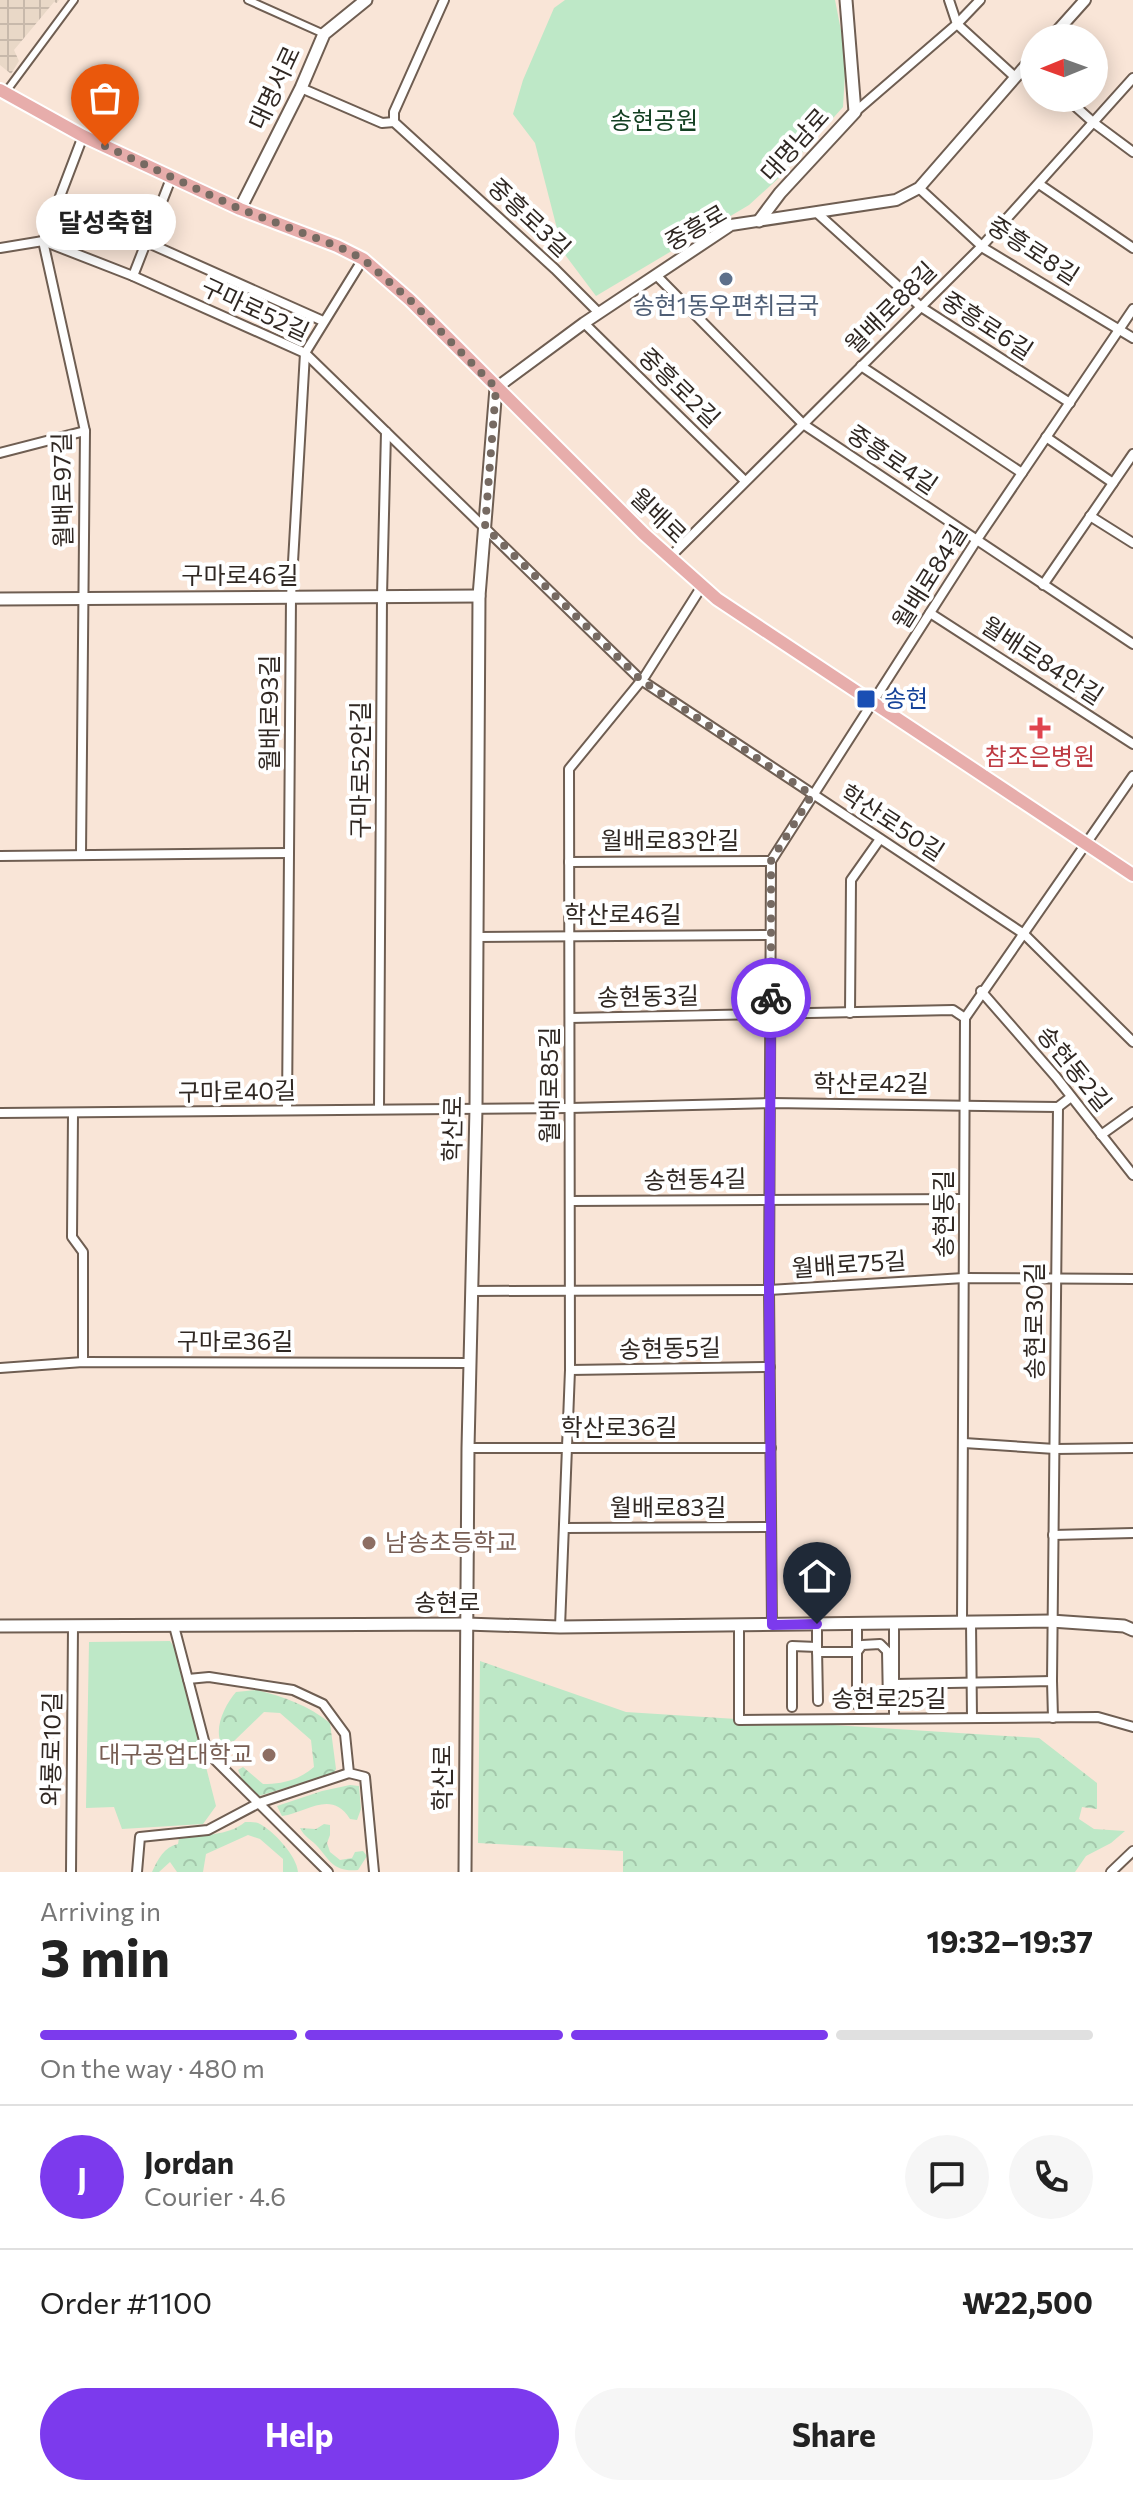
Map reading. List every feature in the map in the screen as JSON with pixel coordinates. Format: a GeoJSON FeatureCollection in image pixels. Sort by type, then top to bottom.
{"type":"FeatureCollection","features":[{"type":"Feature","properties":{"kind":"main road","name":"대명서로"},"geometry":{"type":"LineString","coordinates":[[240,209],[301,88],[324,34],[366,0]]}},
{"type":"Feature","properties":{"kind":"main road","name":"대명남로"},"geometry":{"type":"LineString","coordinates":[[759,221],[780,193],[855,112],[846,0]]}},
{"type":"Feature","properties":{"kind":"main road","name":"월배로"},"geometry":{"type":"LineString","coordinates":[[3,91],[83,136],[240,209],[363,259],[410,300],[669,558],[702,586],[732,610],[1133,875]]}},
{"type":"Feature","properties":{"kind":"main road","name":"학산로"},"geometry":{"type":"LineString","coordinates":[[465,1872],[468,1448],[476,1108],[479,596],[496,388]]}},
{"type":"Feature","properties":{"kind":"main road","name":"구마로46길"},"geometry":{"type":"LineString","coordinates":[[0,599],[479,596]]}},
{"type":"Feature","properties":{"kind":"main road","name":"송현로"},"geometry":{"type":"LineString","coordinates":[[0,1626],[466,1624],[560,1627],[1051,1621],[1124,1626],[1133,1630]]}},
{"type":"Feature","properties":{"kind":"street"},"geometry":{"type":"LineString","coordinates":[[3,91],[74,0]]}},
{"type":"Feature","properties":{"kind":"street"},"geometry":{"type":"LineString","coordinates":[[248,0],[324,34]]}},
{"type":"Feature","properties":{"kind":"street"},"geometry":{"type":"LineString","coordinates":[[301,88],[382,123],[394,122],[394,112],[444,0]]}},
{"type":"Feature","properties":{"kind":"street"},"geometry":{"type":"LineString","coordinates":[[949,0],[957,24],[1015,77]]}},
{"type":"Feature","properties":{"kind":"street"},"geometry":{"type":"LineString","coordinates":[[855,112],[957,24],[980,0]]}},
{"type":"Feature","properties":{"kind":"street"},"geometry":{"type":"LineString","coordinates":[[1064,24],[1085,0]]}},
{"type":"Feature","properties":{"kind":"street","name":"중흥로"},"geometry":{"type":"LineString","coordinates":[[496,388],[584,323],[731,225],[896,200],[919,188],[1020,73]]}},
{"type":"Feature","properties":{"kind":"street","name":"월배로88길"},"geometry":{"type":"LineString","coordinates":[[669,558],[982,246],[1133,78]]}},
{"type":"Feature","properties":{"kind":"street"},"geometry":{"type":"LineString","coordinates":[[1082,112],[1133,152]]}},
{"type":"Feature","properties":{"kind":"street","name":"중흥로3길"},"geometry":{"type":"LineString","coordinates":[[394,122],[431,153],[599,313]]}},
{"type":"Feature","properties":{"kind":"street"},"geometry":{"type":"LineString","coordinates":[[0,248],[43,241],[83,136]]}},
{"type":"Feature","properties":{"kind":"street"},"geometry":{"type":"LineString","coordinates":[[133,276],[172,176]]}},
{"type":"Feature","properties":{"kind":"street"},"geometry":{"type":"LineString","coordinates":[[1039,184],[1133,248]]}},
{"type":"Feature","properties":{"kind":"street","name":"중흥로8길"},"geometry":{"type":"LineString","coordinates":[[919,188],[982,246],[1133,338]]}},
{"type":"Feature","properties":{"kind":"street","name":"중흥로6길"},"geometry":{"type":"LineString","coordinates":[[816,212],[921,307],[1070,403]]}},
{"type":"Feature","properties":{"kind":"street","name":"구마로52길"},"geometry":{"type":"LineString","coordinates":[[43,241],[133,276],[305,353],[485,527]]}},
{"type":"Feature","properties":{"kind":"street","name":"월배로97길"},"geometry":{"type":"LineString","coordinates":[[43,241],[85,431],[81,854]]}},
{"type":"Feature","properties":{"kind":"street"},"geometry":{"type":"LineString","coordinates":[[146,242],[323,321]]}},
{"type":"Feature","properties":{"kind":"street","name":"월배로93길"},"geometry":{"type":"LineString","coordinates":[[287,1110],[291,597],[305,353],[363,259]]}},
{"type":"Feature","properties":{"kind":"street","name":"중흥로4길"},"geometry":{"type":"LineString","coordinates":[[656,275],[803,424],[1133,644]]}},
{"type":"Feature","properties":{"kind":"street","name":"월배로84길"},"geometry":{"type":"LineString","coordinates":[[873,703],[976,541],[1133,309]]}},
{"type":"Feature","properties":{"kind":"street","name":"중흥로2길"},"geometry":{"type":"LineString","coordinates":[[584,323],[745,481]]}},
{"type":"Feature","properties":{"kind":"street"},"geometry":{"type":"LineString","coordinates":[[861,366],[1022,473]]}},
{"type":"Feature","properties":{"kind":"street"},"geometry":{"type":"LineString","coordinates":[[0,453],[85,431]]}},
{"type":"Feature","properties":{"kind":"street","name":"구마로52안길"},"geometry":{"type":"LineString","coordinates":[[379,1109],[386,432]]}},
{"type":"Feature","properties":{"kind":"street"},"geometry":{"type":"LineString","coordinates":[[1046,437],[1113,483]]}},
{"type":"Feature","properties":{"kind":"street"},"geometry":{"type":"LineString","coordinates":[[1043,585],[1133,454]]}},
{"type":"Feature","properties":{"kind":"street"},"geometry":{"type":"LineString","coordinates":[[1090,516],[1133,543]]}},
{"type":"Feature","properties":{"kind":"street","name":"학산로50길"},"geometry":{"type":"LineString","coordinates":[[485,527],[641,680],[1024,934],[1133,1042]]}},
{"type":"Feature","properties":{"kind":"street","name":"월배로85길"},"geometry":{"type":"LineString","coordinates":[[560,1627],[571,1290],[569,769],[641,680],[702,586]]}},
{"type":"Feature","properties":{"kind":"street","name":"월배로84안길"},"geometry":{"type":"LineString","coordinates":[[930,613],[1133,744]]}},
{"type":"Feature","properties":{"kind":"street"},"geometry":{"type":"LineString","coordinates":[[772,1625],[769,1290],[771,861],[873,703]]}},
{"type":"Feature","properties":{"kind":"street","name":"송현동길"},"geometry":{"type":"LineString","coordinates":[[972,1718],[966,1622],[964,1443],[965,1018],[1133,776]]}},
{"type":"Feature","properties":{"kind":"street"},"geometry":{"type":"LineString","coordinates":[[850,1013],[851,880],[880,839]]}},
{"type":"Feature","properties":{"kind":"street"},"geometry":{"type":"LineString","coordinates":[[0,856],[289,853]]}},
{"type":"Feature","properties":{"kind":"street","name":"월배로83안길"},"geometry":{"type":"LineString","coordinates":[[569,862],[771,861]]}},
{"type":"Feature","properties":{"kind":"street","name":"학산로46길"},"geometry":{"type":"LineString","coordinates":[[477,937],[769,935]]}},
{"type":"Feature","properties":{"kind":"street","name":"송현동2길"},"geometry":{"type":"LineString","coordinates":[[981,991],[1133,1175]]}},
{"type":"Feature","properties":{"kind":"street","name":"송현동3길"},"geometry":{"type":"LineString","coordinates":[[570,1018],[953,1010],[965,1018]]}},
{"type":"Feature","properties":{"kind":"street"},"geometry":{"type":"LineString","coordinates":[[1058,1107],[1071,1097]]}},
{"type":"Feature","properties":{"kind":"street","name":"학산로42길"},"geometry":{"type":"LineString","coordinates":[[476,1108],[771,1103],[1058,1107]]}},
{"type":"Feature","properties":{"kind":"street","name":"송현로30길"},"geometry":{"type":"LineString","coordinates":[[1051,1621],[1058,1107]]}},
{"type":"Feature","properties":{"kind":"street","name":"구마로40길"},"geometry":{"type":"LineString","coordinates":[[0,1113],[476,1108]]}},
{"type":"Feature","properties":{"kind":"street"},"geometry":{"type":"LineString","coordinates":[[1101,1135],[1133,1112]]}},
{"type":"Feature","properties":{"kind":"street"},"geometry":{"type":"LineString","coordinates":[[73,1114],[72,1237],[83,1252],[83,1362]]}},
{"type":"Feature","properties":{"kind":"street","name":"송현동4길"},"geometry":{"type":"LineString","coordinates":[[570,1201],[964,1199]]}},
{"type":"Feature","properties":{"kind":"street","name":"월배로75길"},"geometry":{"type":"LineString","coordinates":[[472,1291],[769,1290],[964,1278],[1133,1279]]}},
{"type":"Feature","properties":{"kind":"street","name":"구마로36길"},"geometry":{"type":"LineString","coordinates":[[0,1368],[83,1362],[470,1363]]}},
{"type":"Feature","properties":{"kind":"street","name":"송현동5길"},"geometry":{"type":"LineString","coordinates":[[570,1370],[770,1367]]}},
{"type":"Feature","properties":{"kind":"street"},"geometry":{"type":"LineString","coordinates":[[964,1443],[1055,1449],[1133,1448]]}},
{"type":"Feature","properties":{"kind":"street","name":"학산로36길"},"geometry":{"type":"LineString","coordinates":[[468,1448],[771,1448]]}},
{"type":"Feature","properties":{"kind":"street","name":"월배로83길"},"geometry":{"type":"LineString","coordinates":[[564,1528],[771,1527]]}},
{"type":"Feature","properties":{"kind":"street"},"geometry":{"type":"LineString","coordinates":[[1053,1535],[1133,1533]]}},
{"type":"Feature","properties":{"kind":"street"},"geometry":{"type":"LineString","coordinates":[[1051,1621],[1053,1718]]}},
{"type":"Feature","properties":{"kind":"street"},"geometry":{"type":"LineString","coordinates":[[857,1623],[857,1705]]}},
{"type":"Feature","properties":{"kind":"street"},"geometry":{"type":"LineString","coordinates":[[894,1623],[894,1718]]}},
{"type":"Feature","properties":{"kind":"street"},"geometry":{"type":"LineString","coordinates":[[817,1624],[818,1701]]}},
{"type":"Feature","properties":{"kind":"street","name":"송현로25길"},"geometry":{"type":"LineString","coordinates":[[739,1625],[739,1720],[1098,1717],[1133,1727]]}},
{"type":"Feature","properties":{"kind":"street"},"geometry":{"type":"LineString","coordinates":[[174,1626],[207,1752],[328,1872]]}},
{"type":"Feature","properties":{"kind":"street","name":"와룡로10길"},"geometry":{"type":"LineString","coordinates":[[71,1872],[73,1627]]}},
{"type":"Feature","properties":{"kind":"street"},"geometry":{"type":"LineString","coordinates":[[857,1652],[862,1645],[880,1644],[887,1651],[888,1704]]}},
{"type":"Feature","properties":{"kind":"street"},"geometry":{"type":"LineString","coordinates":[[792,1707],[792,1646],[857,1652]]}},
{"type":"Feature","properties":{"kind":"street"},"geometry":{"type":"LineString","coordinates":[[188,1679],[209,1677],[293,1690],[323,1704],[345,1734],[349,1773]]}},
{"type":"Feature","properties":{"kind":"street"},"geometry":{"type":"LineString","coordinates":[[894,1684],[1052,1681]]}},
{"type":"Feature","properties":{"kind":"street"},"geometry":{"type":"LineString","coordinates":[[137,1872],[140,1837],[208,1830],[259,1803],[349,1773],[365,1777],[374,1872]]}},
{"type":"Feature","properties":{"kind":"street"},"geometry":{"type":"LineString","coordinates":[[1111,1872],[1133,1851]]}},
{"type":"Feature","properties":{"kind":"shaded area"},"geometry":{"type":"Polygon","coordinates":[[[0,0],[59,0],[14,50],[19,61],[11,74],[0,65],[0,0]]]}},
{"type":"Feature","properties":{"kind":"green space","name":"송현공원"},"geometry":{"type":"Polygon","coordinates":[[[565,0],[835,0],[846,56],[843,107],[782,175],[749,205],[596,296],[563,252],[535,143],[513,114],[523,80],[554,8],[565,0]]]}},
{"type":"Feature","properties":{"kind":"green space"},"geometry":{"type":"Polygon","coordinates":[[[170,1641],[176,1650],[216,1806],[203,1824],[122,1829],[114,1807],[86,1808],[89,1642],[170,1641]]]}},
{"type":"Feature","properties":{"kind":"green space"},"geometry":{"type":"Polygon","coordinates":[[[480,1661],[626,1712],[1039,1738],[1097,1783],[1097,1809],[1082,1807],[1079,1819],[1094,1829],[1125,1831],[1111,1843],[1086,1856],[1075,1872],[623,1872],[623,1851],[478,1843],[480,1661]]]}},
{"type":"Feature","properties":{"kind":"green space"},"geometry":{"type":"Polygon","coordinates":[[[257,1690],[295,1702],[330,1723],[334,1773],[259,1796],[245,1786],[238,1770],[243,1767],[263,1784],[290,1780],[314,1767],[311,1740],[280,1713],[264,1712],[234,1741],[221,1743],[220,1723],[232,1697],[236,1692],[257,1690]]]}},
{"type":"Feature","properties":{"kind":"green space"},"geometry":{"type":"Polygon","coordinates":[[[359,1786],[361,1809],[357,1820],[350,1819],[335,1805],[318,1805],[282,1816],[277,1806],[322,1791],[359,1786]]]}},
{"type":"Feature","properties":{"kind":"green space"},"geometry":{"type":"Polygon","coordinates":[[[245,1822],[258,1823],[277,1837],[289,1851],[298,1872],[283,1872],[283,1859],[260,1839],[248,1835],[206,1854],[203,1872],[177,1872],[170,1862],[159,1872],[152,1872],[162,1854],[178,1844],[179,1838],[223,1832],[245,1822]]]}},
{"type":"Feature","properties":{"kind":"green space"},"geometry":{"type":"Polygon","coordinates":[[[324,1824],[330,1825],[327,1843],[330,1852],[340,1860],[352,1858],[355,1852],[363,1851],[367,1856],[358,1870],[334,1865],[300,1828],[316,1829],[324,1824]]]}},
{"type":"Feature","properties":{"kind":"way so far"},"geometry":{"type":"LineString","coordinates":[[105,146],[240,209],[363,259],[410,300],[496,388],[485,527],[641,680],[812,795],[771,861],[771,998]]}},
{"type":"Feature","properties":{"kind":"place","name":"달성축협"},"geometry":{"type":"Point","coordinates":[105,146]}},
{"type":"Feature","properties":{"kind":"place","name":"송현1동우편취급국"},"geometry":{"type":"Point","coordinates":[726,279]}},
{"type":"Feature","properties":{"kind":"place","name":"송현"},"geometry":{"type":"Point","coordinates":[866,699]}},
{"type":"Feature","properties":{"kind":"place","name":"참조은병원"},"geometry":{"type":"Point","coordinates":[1040,728]}},
{"type":"Feature","properties":{"kind":"place","name":"남송초등학교"},"geometry":{"type":"Point","coordinates":[369,1543]}},
{"type":"Feature","properties":{"kind":"place","name":"대구공업대학교"},"geometry":{"type":"Point","coordinates":[269,1755]}},
{"type":"Feature","properties":{"kind":"route"},"geometry":{"type":"LineString","coordinates":[[771,998],[769,1290],[772,1625],[817,1624]]}}]}
